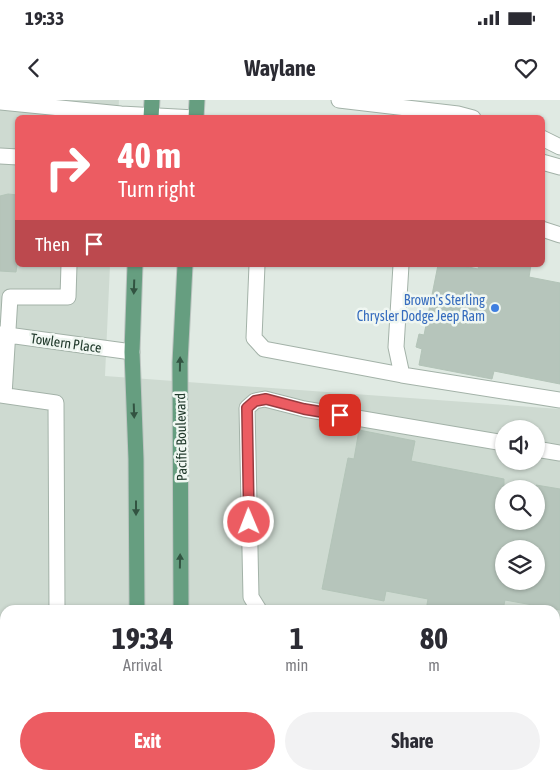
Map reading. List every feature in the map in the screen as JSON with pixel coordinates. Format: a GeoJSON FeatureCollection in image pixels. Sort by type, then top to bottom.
{"type":"FeatureCollection","features":[{"type":"Feature","properties":{"kind":"main road"},"geometry":{"type":"LineString","coordinates":[[195,115],[197,100]]}},
{"type":"Feature","properties":{"kind":"main road"},"geometry":{"type":"LineString","coordinates":[[135,267],[132,352],[136,459],[137,605]]}},
{"type":"Feature","properties":{"kind":"main road","name":"Pacific Boulevard"},"geometry":{"type":"LineString","coordinates":[[181,605],[180,363],[185,267]]}},
{"type":"Feature","properties":{"kind":"street"},"geometry":{"type":"LineString","coordinates":[[339,100],[462,115]]}},
{"type":"Feature","properties":{"kind":"street"},"geometry":{"type":"LineString","coordinates":[[0,102],[152,111],[177,115]]}},
{"type":"Feature","properties":{"kind":"street"},"geometry":{"type":"LineString","coordinates":[[545,140],[560,147]]}},
{"type":"Feature","properties":{"kind":"street"},"geometry":{"type":"LineString","coordinates":[[0,156],[15,157]]}},
{"type":"Feature","properties":{"kind":"street"},"geometry":{"type":"LineString","coordinates":[[545,163],[560,166]]}},
{"type":"Feature","properties":{"kind":"street"},"geometry":{"type":"LineString","coordinates":[[545,230],[560,235]]}},
{"type":"Feature","properties":{"kind":"street"},"geometry":{"type":"LineString","coordinates":[[57,605],[56,402],[2,395],[5,295],[68,297],[69,267]]}},
{"type":"Feature","properties":{"kind":"street"},"geometry":{"type":"LineString","coordinates":[[257,267],[254,338],[264,349],[402,375],[560,400]]}},
{"type":"Feature","properties":{"kind":"street"},"geometry":{"type":"LineString","coordinates":[[401,267],[396,347],[402,375]]}},
{"type":"Feature","properties":{"kind":"street","name":"Towlern Place"},"geometry":{"type":"LineString","coordinates":[[4,334],[132,352]]}},
{"type":"Feature","properties":{"kind":"street"},"geometry":{"type":"LineString","coordinates":[[256,605],[251,597],[247,428],[247,408],[255,401],[266,399],[304,409],[495,441]]}},
{"type":"Feature","properties":{"kind":"street"},"geometry":{"type":"LineString","coordinates":[[545,450],[560,453]]}},
{"type":"Feature","properties":{"kind":"shaded area"},"geometry":{"type":"Polygon","coordinates":[[[0,100],[119,100],[118,115],[15,115],[15,267],[110,267],[105,376],[560,409],[560,605],[0,605],[0,100]]]}},
{"type":"Feature","properties":{"kind":"building"},"geometry":{"type":"Polygon","coordinates":[[[15,195],[16,272],[0,271],[0,196],[15,195]]]}},
{"type":"Feature","properties":{"kind":"building","name":"Brown's Sterling Chrysler Dodge Jeep Ram"},"geometry":{"type":"Polygon","coordinates":[[[438,267],[468,267],[478,269],[478,267],[531,267],[529,277],[560,283],[560,384],[494,371],[492,379],[419,365],[422,349],[416,347],[419,334],[424,335],[438,267]]]}},
{"type":"Feature","properties":{"kind":"building"},"geometry":{"type":"Polygon","coordinates":[[[359,430],[415,441],[411,461],[504,479],[495,480],[495,530],[545,530],[545,486],[560,489],[560,605],[532,605],[505,600],[504,605],[427,605],[428,599],[386,591],[384,601],[322,589],[348,458],[354,459],[359,430]]]}},
{"type":"Feature","properties":{"kind":"place","name":"Brown's Sterling Chrysler Dodge Jeep Ram"},"geometry":{"type":"Point","coordinates":[495,308]}},
{"type":"Feature","properties":{"kind":"route"},"geometry":{"type":"LineString","coordinates":[[249,522],[247,408],[255,401],[266,399],[304,409],[340,415]]}}]}
